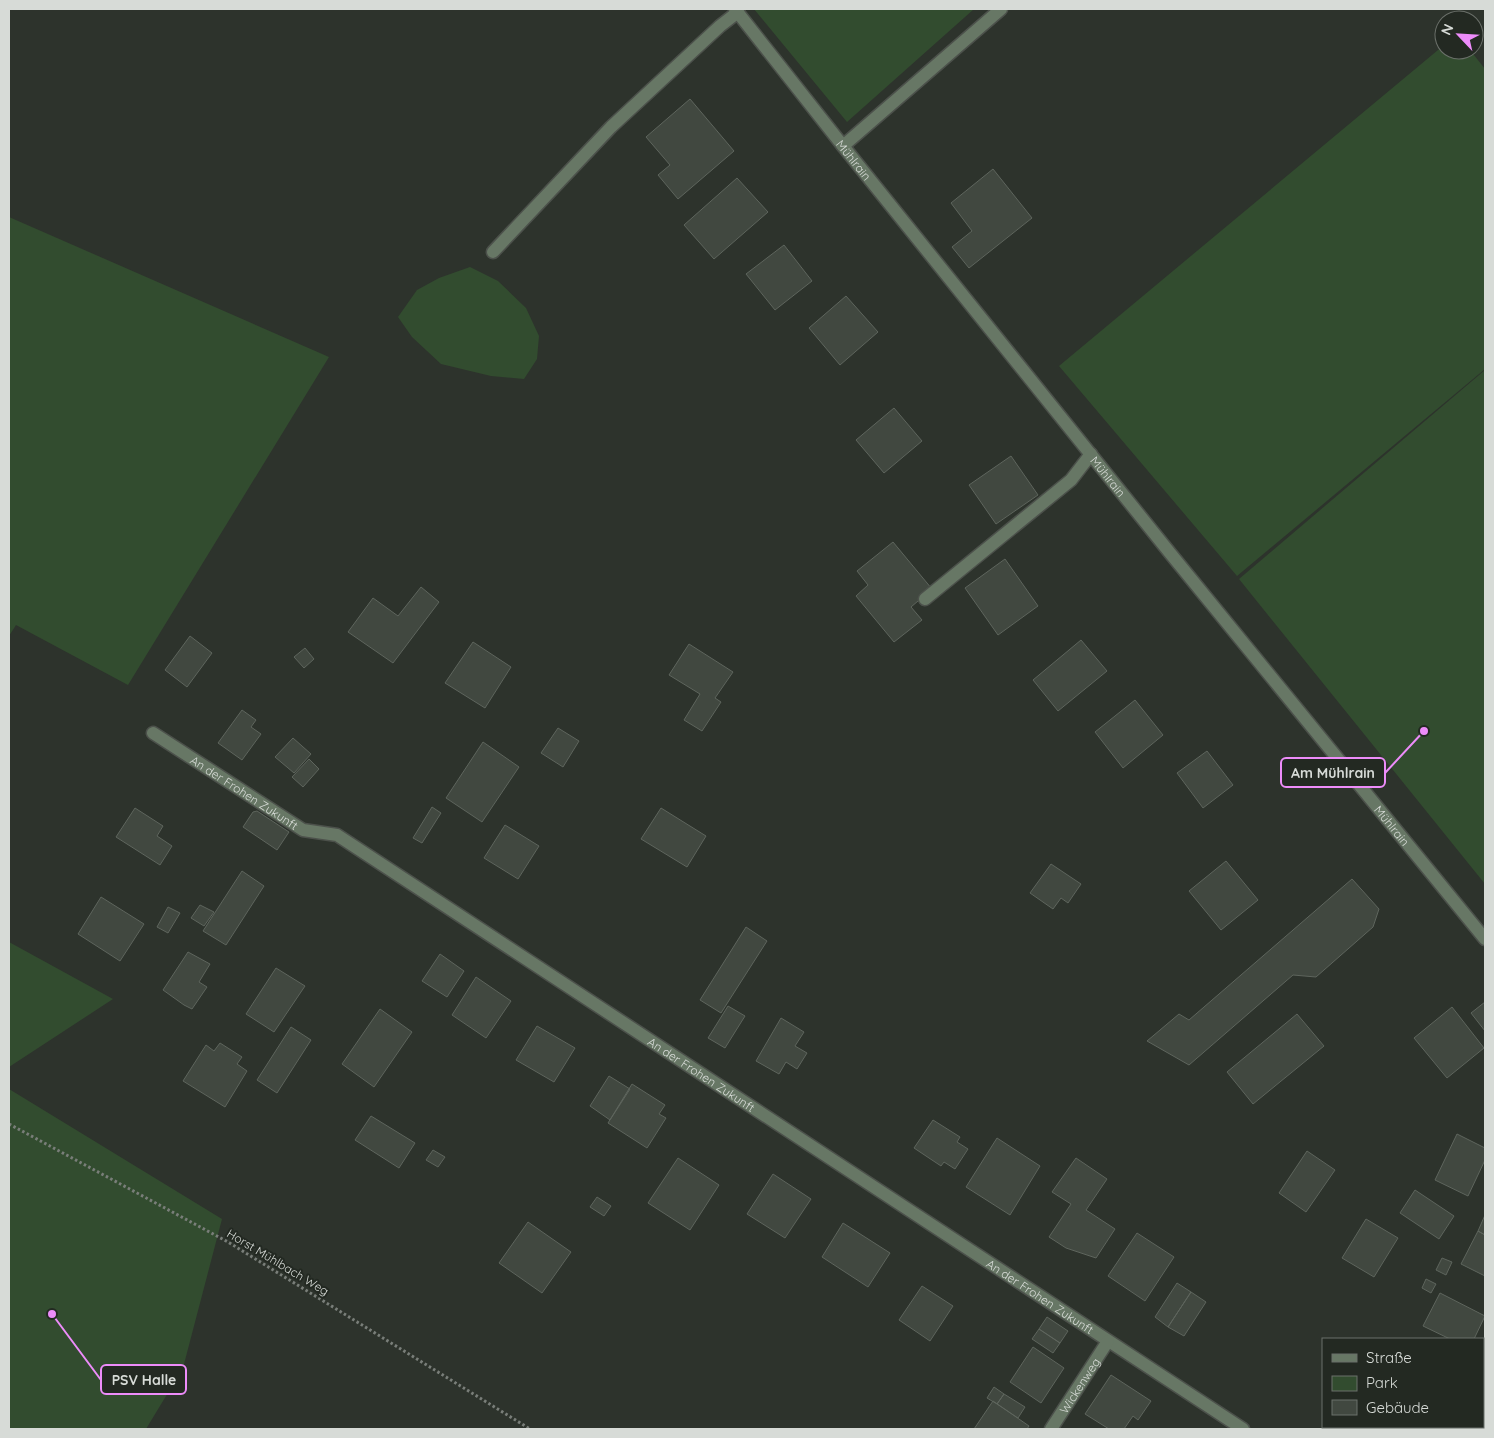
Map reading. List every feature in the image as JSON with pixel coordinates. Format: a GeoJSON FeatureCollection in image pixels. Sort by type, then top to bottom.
{"type":"FeatureCollection","features":[{"type":"Feature","properties":{"kind":"street"},"geometry":{"type":"LineString","coordinates":[[843,146],[1000,9]]}},
{"type":"Feature","properties":{"kind":"street"},"geometry":{"type":"LineString","coordinates":[[493,252],[611,127],[736,10]]}},
{"type":"Feature","properties":{"kind":"street","name":"Mühlrain"},"geometry":{"type":"LineString","coordinates":[[736,10],[1090,454],[1485,939]]}},
{"type":"Feature","properties":{"kind":"street"},"geometry":{"type":"LineString","coordinates":[[924,598],[1071,480],[1090,454]]}},
{"type":"Feature","properties":{"kind":"street","name":"An der Frohen Zukunft"},"geometry":{"type":"LineString","coordinates":[[153,733],[303,830],[336,835],[1243,1429]]}},
{"type":"Feature","properties":{"kind":"street","name":"Wickenweg"},"geometry":{"type":"LineString","coordinates":[[1051,1429],[1108,1341]]}},
{"type":"Feature","properties":{"kind":"path","name":"Horst Mühlbach Weg"},"geometry":{"type":"LineString","coordinates":[[9,1124],[228,1242],[530,1429]]}},
{"type":"Feature","properties":{"kind":"green space"},"geometry":{"type":"Polygon","coordinates":[[[754,9],[974,9],[847,122],[754,9]]]}},
{"type":"Feature","properties":{"kind":"green space"},"geometry":{"type":"Polygon","coordinates":[[[1434,53],[1434,60],[1478,60],[1485,69],[1485,369],[1237,576],[1059,366],[1434,53]]]}},
{"type":"Feature","properties":{"kind":"green space"},"geometry":{"type":"Polygon","coordinates":[[[9,217],[329,357],[128,685],[16,625],[9,636],[9,217]]]}},
{"type":"Feature","properties":{"kind":"green space"},"geometry":{"type":"Polygon","coordinates":[[[470,267],[498,281],[526,308],[539,336],[537,359],[524,379],[491,376],[441,364],[412,337],[398,317],[417,290],[439,278],[470,267]]]}},
{"type":"Feature","properties":{"kind":"green space"},"geometry":{"type":"Polygon","coordinates":[[[1485,370],[1485,884],[1239,579],[1485,370]]]}},
{"type":"Feature","properties":{"kind":"green space"},"geometry":{"type":"Polygon","coordinates":[[[9,942],[113,999],[9,1067],[9,942]]]}},
{"type":"Feature","properties":{"kind":"green space"},"geometry":{"type":"Polygon","coordinates":[[[9,1089],[222,1219],[183,1368],[146,1429],[9,1429],[9,1089]]]}},
{"type":"Feature","properties":{"kind":"building"},"geometry":{"type":"Polygon","coordinates":[[[690,99],[734,151],[678,199],[658,175],[670,165],[646,137],[690,99]]]}},
{"type":"Feature","properties":{"kind":"building"},"geometry":{"type":"Polygon","coordinates":[[[993,169],[1032,218],[969,268],[952,247],[972,231],[951,203],[993,169]]]}},
{"type":"Feature","properties":{"kind":"building"},"geometry":{"type":"Polygon","coordinates":[[[737,178],[768,212],[714,259],[684,225],[737,178]]]}},
{"type":"Feature","properties":{"kind":"building"},"geometry":{"type":"Polygon","coordinates":[[[784,245],[812,281],[775,310],[746,274],[784,245]]]}},
{"type":"Feature","properties":{"kind":"building"},"geometry":{"type":"Polygon","coordinates":[[[846,296],[878,332],[840,365],[809,328],[846,296]]]}},
{"type":"Feature","properties":{"kind":"building"},"geometry":{"type":"Polygon","coordinates":[[[894,408],[922,441],[884,473],[856,440],[894,408]]]}},
{"type":"Feature","properties":{"kind":"building"},"geometry":{"type":"Polygon","coordinates":[[[1011,456],[1038,495],[996,524],[969,485],[1011,456]]]}},
{"type":"Feature","properties":{"kind":"building"},"geometry":{"type":"Polygon","coordinates":[[[893,542],[932,589],[911,607],[922,620],[894,642],[856,596],[868,585],[857,571],[893,542]]]}},
{"type":"Feature","properties":{"kind":"building"},"geometry":{"type":"Polygon","coordinates":[[[1005,559],[1038,606],[998,635],[965,588],[1005,559]]]}},
{"type":"Feature","properties":{"kind":"building"},"geometry":{"type":"Polygon","coordinates":[[[421,587],[439,602],[393,663],[348,632],[373,598],[398,616],[421,587]]]}},
{"type":"Feature","properties":{"kind":"building"},"geometry":{"type":"Polygon","coordinates":[[[190,636],[212,653],[187,687],[165,670],[190,636]]]}},
{"type":"Feature","properties":{"kind":"building"},"geometry":{"type":"Polygon","coordinates":[[[1081,640],[1107,671],[1058,711],[1033,680],[1081,640]]]}},
{"type":"Feature","properties":{"kind":"building"},"geometry":{"type":"Polygon","coordinates":[[[473,642],[511,667],[485,708],[445,683],[473,642]]]}},
{"type":"Feature","properties":{"kind":"building"},"geometry":{"type":"Polygon","coordinates":[[[689,644],[733,672],[715,698],[721,702],[702,731],[684,720],[700,694],[669,675],[689,644]]]}},
{"type":"Feature","properties":{"kind":"building"},"geometry":{"type":"Polygon","coordinates":[[[305,648],[314,659],[304,668],[294,657],[305,648]]]}},
{"type":"Feature","properties":{"kind":"building"},"geometry":{"type":"Polygon","coordinates":[[[1135,700],[1163,735],[1123,768],[1095,732],[1135,700]]]}},
{"type":"Feature","properties":{"kind":"building"},"geometry":{"type":"Polygon","coordinates":[[[242,710],[256,720],[251,727],[261,734],[242,760],[218,743],[242,710]]]}},
{"type":"Feature","properties":{"kind":"building"},"geometry":{"type":"Polygon","coordinates":[[[558,728],[579,741],[563,767],[541,753],[558,728]]]}},
{"type":"Feature","properties":{"kind":"building"},"geometry":{"type":"Polygon","coordinates":[[[293,738],[311,754],[294,773],[275,757],[293,738]]]}},
{"type":"Feature","properties":{"kind":"building"},"geometry":{"type":"Polygon","coordinates":[[[483,742],[519,767],[482,822],[446,798],[483,742]]]}},
{"type":"Feature","properties":{"kind":"building"},"geometry":{"type":"Polygon","coordinates":[[[1207,751],[1233,785],[1203,808],[1177,773],[1207,751]]]}},
{"type":"Feature","properties":{"kind":"building"},"geometry":{"type":"Polygon","coordinates":[[[309,759],[319,769],[303,787],[292,777],[309,759]]]}},
{"type":"Feature","properties":{"kind":"building"},"geometry":{"type":"Polygon","coordinates":[[[432,807],[441,813],[422,843],[413,838],[432,807]]]}},
{"type":"Feature","properties":{"kind":"building"},"geometry":{"type":"Polygon","coordinates":[[[135,808],[163,826],[157,836],[172,846],[160,865],[116,837],[135,808]]]}},
{"type":"Feature","properties":{"kind":"building"},"geometry":{"type":"Polygon","coordinates":[[[661,808],[706,836],[687,867],[641,839],[661,808]]]}},
{"type":"Feature","properties":{"kind":"building"},"geometry":{"type":"Polygon","coordinates":[[[257,811],[289,832],[277,850],[243,827],[253,812],[257,811]]]}},
{"type":"Feature","properties":{"kind":"building"},"geometry":{"type":"Polygon","coordinates":[[[505,825],[539,846],[518,879],[484,858],[505,825]]]}},
{"type":"Feature","properties":{"kind":"building"},"geometry":{"type":"Polygon","coordinates":[[[1226,861],[1258,900],[1221,930],[1189,891],[1226,861]]]}},
{"type":"Feature","properties":{"kind":"building"},"geometry":{"type":"Polygon","coordinates":[[[1051,864],[1081,884],[1068,903],[1061,898],[1053,909],[1030,893],[1051,864]]]}},
{"type":"Feature","properties":{"kind":"building"},"geometry":{"type":"Polygon","coordinates":[[[242,871],[264,886],[226,945],[203,931],[242,871]]]}},
{"type":"Feature","properties":{"kind":"building"},"geometry":{"type":"Polygon","coordinates":[[[1352,879],[1379,909],[1373,927],[1316,977],[1293,975],[1189,1065],[1147,1041],[1179,1014],[1189,1020],[1352,879]]]}},
{"type":"Feature","properties":{"kind":"building"},"geometry":{"type":"Polygon","coordinates":[[[101,897],[144,924],[120,961],[78,934],[101,897]]]}},
{"type":"Feature","properties":{"kind":"building"},"geometry":{"type":"Polygon","coordinates":[[[200,905],[214,912],[204,926],[191,918],[200,905]]]}},
{"type":"Feature","properties":{"kind":"building"},"geometry":{"type":"Polygon","coordinates":[[[168,907],[180,913],[168,933],[157,927],[168,907]]]}},
{"type":"Feature","properties":{"kind":"building"},"geometry":{"type":"Polygon","coordinates":[[[746,927],[767,941],[721,1013],[700,1000],[746,927]]]}},
{"type":"Feature","properties":{"kind":"building"},"geometry":{"type":"Polygon","coordinates":[[[188,952],[210,964],[199,982],[207,987],[192,1009],[163,990],[188,952]]]}},
{"type":"Feature","properties":{"kind":"building"},"geometry":{"type":"Polygon","coordinates":[[[440,954],[464,971],[447,997],[422,981],[440,954]]]}},
{"type":"Feature","properties":{"kind":"building"},"geometry":{"type":"Polygon","coordinates":[[[276,968],[305,986],[274,1032],[246,1014],[276,968]]]}},
{"type":"Feature","properties":{"kind":"building"},"geometry":{"type":"Polygon","coordinates":[[[476,977],[511,1001],[486,1038],[452,1015],[476,977]]]}},
{"type":"Feature","properties":{"kind":"building"},"geometry":{"type":"Polygon","coordinates":[[[1485,1002],[1485,1031],[1471,1013],[1485,1002]]]}},
{"type":"Feature","properties":{"kind":"building"},"geometry":{"type":"Polygon","coordinates":[[[728,1006],[745,1016],[725,1048],[708,1038],[728,1006]]]}},
{"type":"Feature","properties":{"kind":"building"},"geometry":{"type":"Polygon","coordinates":[[[1452,1007],[1484,1048],[1447,1078],[1414,1038],[1452,1007]]]}},
{"type":"Feature","properties":{"kind":"building"},"geometry":{"type":"Polygon","coordinates":[[[380,1009],[412,1032],[374,1087],[342,1064],[380,1009]]]}},
{"type":"Feature","properties":{"kind":"building"},"geometry":{"type":"Polygon","coordinates":[[[1297,1014],[1324,1046],[1253,1104],[1227,1072],[1297,1014]]]}},
{"type":"Feature","properties":{"kind":"building"},"geometry":{"type":"Polygon","coordinates":[[[781,1018],[804,1032],[795,1046],[807,1053],[797,1069],[786,1062],[779,1074],[756,1061],[781,1018]]]}},
{"type":"Feature","properties":{"kind":"building"},"geometry":{"type":"Polygon","coordinates":[[[537,1026],[575,1048],[554,1082],[516,1060],[537,1026]]]}},
{"type":"Feature","properties":{"kind":"building"},"geometry":{"type":"Polygon","coordinates":[[[291,1027],[311,1040],[277,1093],[257,1080],[291,1027]]]}},
{"type":"Feature","properties":{"kind":"building"},"geometry":{"type":"Polygon","coordinates":[[[220,1043],[242,1057],[237,1064],[247,1071],[225,1107],[183,1081],[206,1045],[214,1051],[220,1043]]]}},
{"type":"Feature","properties":{"kind":"building"},"geometry":{"type":"Polygon","coordinates":[[[609,1076],[630,1089],[610,1120],[590,1106],[609,1076]]]}},
{"type":"Feature","properties":{"kind":"building"},"geometry":{"type":"Polygon","coordinates":[[[632,1084],[665,1105],[659,1114],[666,1118],[647,1148],[608,1123],[632,1084]]]}},
{"type":"Feature","properties":{"kind":"building"},"geometry":{"type":"Polygon","coordinates":[[[371,1116],[415,1143],[399,1168],[355,1140],[371,1116]]]}},
{"type":"Feature","properties":{"kind":"building"},"geometry":{"type":"Polygon","coordinates":[[[933,1120],[960,1137],[957,1142],[968,1149],[955,1169],[944,1162],[941,1166],[914,1148],[933,1120]]]}},
{"type":"Feature","properties":{"kind":"building"},"geometry":{"type":"Polygon","coordinates":[[[1457,1134],[1485,1148],[1485,1160],[1468,1196],[1435,1180],[1457,1134]]]}},
{"type":"Feature","properties":{"kind":"building"},"geometry":{"type":"Polygon","coordinates":[[[997,1138],[1040,1166],[1010,1215],[966,1187],[997,1138]]]}},
{"type":"Feature","properties":{"kind":"building"},"geometry":{"type":"Polygon","coordinates":[[[433,1150],[445,1157],[438,1167],[426,1160],[433,1150]]]}},
{"type":"Feature","properties":{"kind":"building"},"geometry":{"type":"Polygon","coordinates":[[[1307,1151],[1335,1170],[1306,1212],[1279,1193],[1307,1151]]]}},
{"type":"Feature","properties":{"kind":"building"},"geometry":{"type":"Polygon","coordinates":[[[678,1158],[719,1185],[690,1230],[648,1203],[678,1158]]]}},
{"type":"Feature","properties":{"kind":"building"},"geometry":{"type":"Polygon","coordinates":[[[1076,1158],[1107,1179],[1086,1210],[1115,1229],[1096,1258],[1066,1248],[1049,1237],[1071,1204],[1052,1192],[1076,1158]]]}},
{"type":"Feature","properties":{"kind":"building"},"geometry":{"type":"Polygon","coordinates":[[[773,1174],[811,1199],[785,1238],[747,1214],[773,1174]]]}},
{"type":"Feature","properties":{"kind":"building"},"geometry":{"type":"Polygon","coordinates":[[[1415,1190],[1454,1216],[1439,1239],[1400,1213],[1415,1190]]]}},
{"type":"Feature","properties":{"kind":"building"},"geometry":{"type":"Polygon","coordinates":[[[597,1197],[611,1206],[604,1216],[590,1207],[597,1197]]]}},
{"type":"Feature","properties":{"kind":"building"},"geometry":{"type":"Polygon","coordinates":[[[1485,1215],[1485,1235],[1478,1231],[1485,1215]]]}},
{"type":"Feature","properties":{"kind":"building"},"geometry":{"type":"Polygon","coordinates":[[[1366,1219],[1398,1238],[1374,1277],[1342,1258],[1366,1219]]]}},
{"type":"Feature","properties":{"kind":"building"},"geometry":{"type":"Polygon","coordinates":[[[528,1222],[571,1252],[542,1293],[499,1263],[528,1222]]]}},
{"type":"Feature","properties":{"kind":"building"},"geometry":{"type":"Polygon","coordinates":[[[843,1223],[890,1253],[868,1287],[822,1257],[843,1223]]]}},
{"type":"Feature","properties":{"kind":"building"},"geometry":{"type":"Polygon","coordinates":[[[1478,1231],[1485,1235],[1485,1276],[1461,1264],[1478,1231]]]}},
{"type":"Feature","properties":{"kind":"building"},"geometry":{"type":"Polygon","coordinates":[[[1137,1233],[1174,1257],[1145,1301],[1108,1276],[1137,1233]]]}},
{"type":"Feature","properties":{"kind":"building"},"geometry":{"type":"Polygon","coordinates":[[[1442,1258],[1452,1262],[1446,1275],[1436,1270],[1442,1258]]]}},
{"type":"Feature","properties":{"kind":"building"},"geometry":{"type":"Polygon","coordinates":[[[1426,1279],[1436,1284],[1431,1293],[1422,1288],[1426,1279]]]}},
{"type":"Feature","properties":{"kind":"building"},"geometry":{"type":"Polygon","coordinates":[[[1177,1283],[1191,1292],[1168,1327],[1155,1317],[1177,1283]]]}},
{"type":"Feature","properties":{"kind":"building"},"geometry":{"type":"Polygon","coordinates":[[[922,1286],[953,1306],[930,1341],[899,1320],[922,1286]]]}},
{"type":"Feature","properties":{"kind":"building"},"geometry":{"type":"Polygon","coordinates":[[[1191,1292],[1206,1302],[1184,1336],[1168,1327],[1191,1292]]]}},
{"type":"Feature","properties":{"kind":"building"},"geometry":{"type":"Polygon","coordinates":[[[1440,1293],[1485,1316],[1474,1338],[1448,1338],[1423,1326],[1440,1293]]]}},
{"type":"Feature","properties":{"kind":"building"},"geometry":{"type":"Polygon","coordinates":[[[1047,1317],[1068,1331],[1060,1343],[1039,1329],[1047,1317]]]}},
{"type":"Feature","properties":{"kind":"building"},"geometry":{"type":"Polygon","coordinates":[[[1039,1329],[1060,1343],[1053,1353],[1032,1339],[1039,1329]]]}},
{"type":"Feature","properties":{"kind":"building"},"geometry":{"type":"Polygon","coordinates":[[[1033,1347],[1064,1368],[1041,1403],[1010,1382],[1033,1347]]]}},
{"type":"Feature","properties":{"kind":"building"},"geometry":{"type":"Polygon","coordinates":[[[1111,1375],[1151,1401],[1138,1420],[1133,1416],[1124,1429],[1109,1429],[1085,1414],[1111,1375]]]}},
{"type":"Feature","properties":{"kind":"building"},"geometry":{"type":"Polygon","coordinates":[[[994,1387],[1004,1394],[997,1404],[987,1398],[994,1387]]]}},
{"type":"Feature","properties":{"kind":"building"},"geometry":{"type":"Polygon","coordinates":[[[1004,1394],[1025,1407],[1018,1418],[997,1404],[1004,1394]]]}},
{"type":"Feature","properties":{"kind":"building"},"geometry":{"type":"Polygon","coordinates":[[[1484,1394],[1485,1429],[1467,1429],[1484,1428],[1484,1394]]]}},
{"type":"Feature","properties":{"kind":"building"},"geometry":{"type":"Polygon","coordinates":[[[993,1401],[1029,1426],[1027,1429],[974,1429],[993,1401]]]}},
{"type":"Feature","properties":{"kind":"building"},"geometry":{"type":"Polygon","coordinates":[[[1365,1428],[1367,1429],[1339,1429],[1365,1428]]]}},
{"type":"Feature","properties":{"kind":"place","name":"Am Mühlrain"},"geometry":{"type":"Point","coordinates":[1424,731]}},
{"type":"Feature","properties":{"kind":"place","name":"PSV Halle"},"geometry":{"type":"Point","coordinates":[52,1314]}}]}
